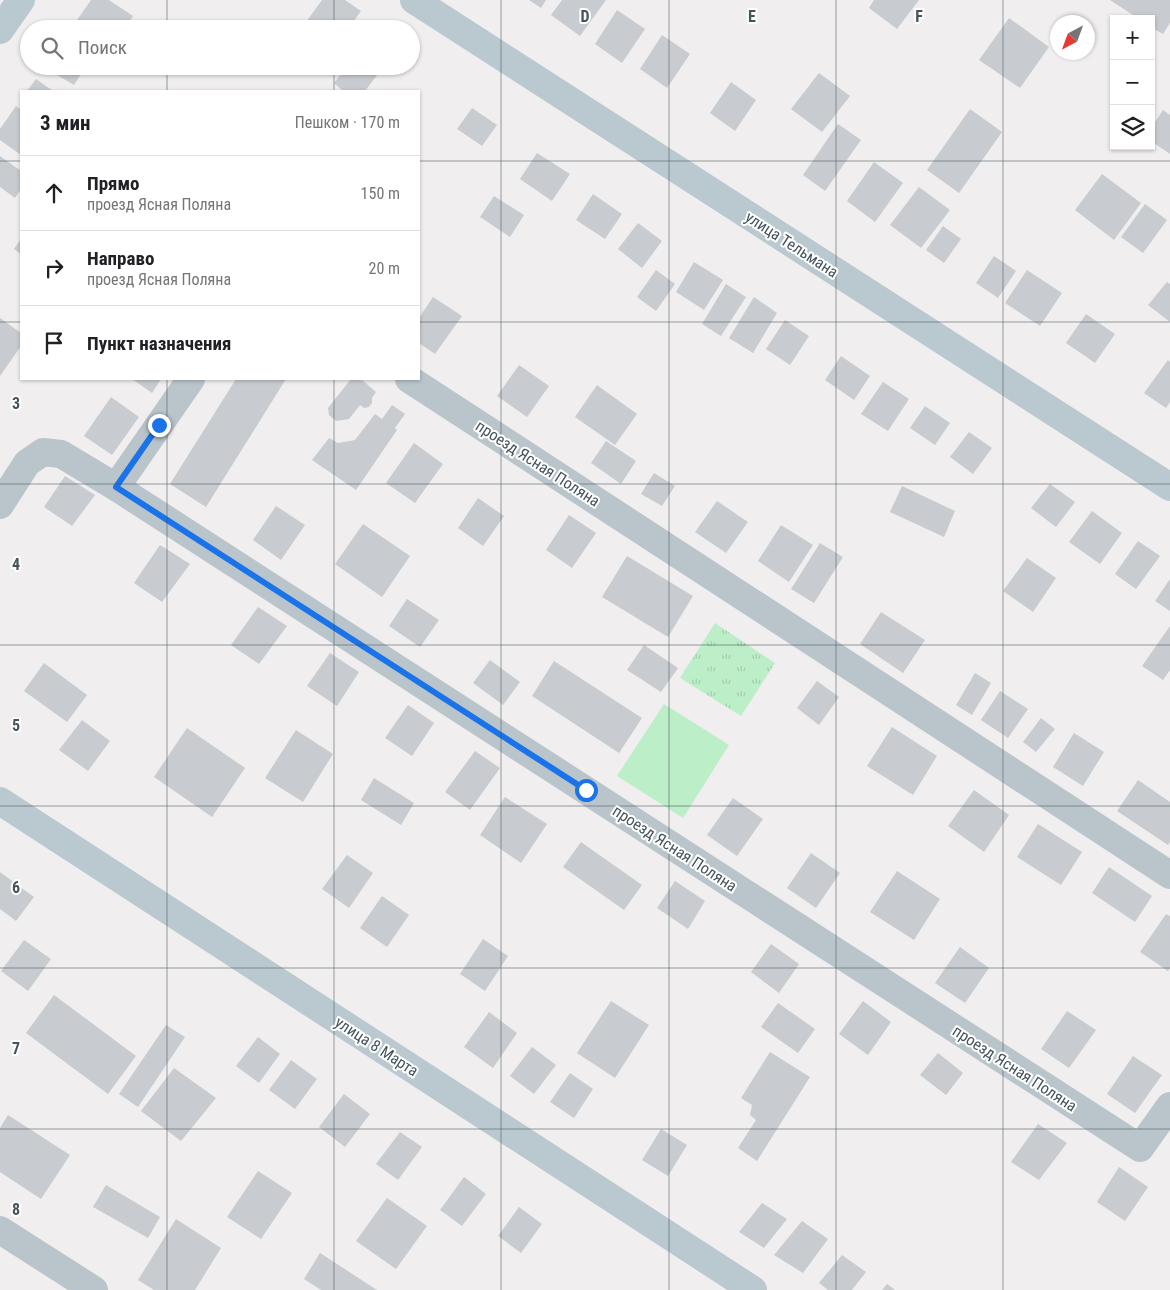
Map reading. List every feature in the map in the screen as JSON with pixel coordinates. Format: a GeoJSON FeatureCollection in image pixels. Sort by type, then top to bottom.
{"type":"FeatureCollection","features":[{"type":"Feature","properties":{"kind":"street"},"geometry":{"type":"LineString","coordinates":[[0,30],[21,0]]}},
{"type":"Feature","properties":{"kind":"street","name":"улица Тельмана"},"geometry":{"type":"LineString","coordinates":[[414,0],[1170,488]]}},
{"type":"Feature","properties":{"kind":"street"},"geometry":{"type":"LineString","coordinates":[[116,487],[190,380]]}},
{"type":"Feature","properties":{"kind":"street","name":"проезд Ясная Поляна"},"geometry":{"type":"LineString","coordinates":[[411,380],[1170,875]]}},
{"type":"Feature","properties":{"kind":"street","name":"проезд Ясная Поляна"},"geometry":{"type":"LineString","coordinates":[[0,504],[27,463],[44,452],[61,454],[116,487],[1140,1148],[1170,1106]]}},
{"type":"Feature","properties":{"kind":"street","name":"улица 8 Марта"},"geometry":{"type":"LineString","coordinates":[[0,801],[753,1290]]}},
{"type":"Feature","properties":{"kind":"street"},"geometry":{"type":"LineString","coordinates":[[0,1230],[94,1290]]}},
{"type":"Feature","properties":{"kind":"green space"},"geometry":{"type":"Polygon","coordinates":[[[715,623],[775,663],[741,716],[680,678],[715,623]]]}},
{"type":"Feature","properties":{"kind":"green space"},"geometry":{"type":"Polygon","coordinates":[[[664,704],[729,745],[683,818],[617,776],[664,704]]]}},
{"type":"Feature","properties":{"kind":"building"},"geometry":{"type":"Polygon","coordinates":[[[91,0],[109,0],[133,16],[130,20],[77,20],[91,0]]]}},
{"type":"Feature","properties":{"kind":"building"},"geometry":{"type":"Polygon","coordinates":[[[322,0],[345,0],[361,11],[354,20],[308,20],[322,0]]]}},
{"type":"Feature","properties":{"kind":"building"},"geometry":{"type":"Polygon","coordinates":[[[529,0],[546,0],[541,8],[529,0]]]}},
{"type":"Feature","properties":{"kind":"building"},"geometry":{"type":"Polygon","coordinates":[[[562,0],[606,0],[580,36],[551,15],[562,0]]]}},
{"type":"Feature","properties":{"kind":"building"},"geometry":{"type":"Polygon","coordinates":[[[874,0],[919,0],[897,29],[869,8],[874,0]]]}},
{"type":"Feature","properties":{"kind":"building"},"geometry":{"type":"Polygon","coordinates":[[[1110,0],[1170,0],[1170,23],[1163,34],[1155,29],[1155,15],[1133,15],[1110,0]]]}},
{"type":"Feature","properties":{"kind":"building"},"geometry":{"type":"Polygon","coordinates":[[[617,10],[645,29],[622,63],[595,44],[617,10]]]}},
{"type":"Feature","properties":{"kind":"building"},"geometry":{"type":"Polygon","coordinates":[[[1009,18],[1049,47],[1020,88],[979,60],[1009,18]]]}},
{"type":"Feature","properties":{"kind":"building"},"geometry":{"type":"Polygon","coordinates":[[[662,35],[690,54],[667,88],[640,69],[662,35]]]}},
{"type":"Feature","properties":{"kind":"building"},"geometry":{"type":"Polygon","coordinates":[[[819,73],[850,96],[822,132],[791,109],[819,73]]]}},
{"type":"Feature","properties":{"kind":"building"},"geometry":{"type":"Polygon","coordinates":[[[57,75],[80,75],[74,85],[57,75]]]}},
{"type":"Feature","properties":{"kind":"building"},"geometry":{"type":"Polygon","coordinates":[[[340,75],[377,75],[366,90],[342,90],[334,83],[340,75]]]}},
{"type":"Feature","properties":{"kind":"building"},"geometry":{"type":"Polygon","coordinates":[[[36,79],[52,90],[28,90],[36,79]]]}},
{"type":"Feature","properties":{"kind":"building"},"geometry":{"type":"Polygon","coordinates":[[[731,82],[756,100],[735,131],[710,113],[731,82]]]}},
{"type":"Feature","properties":{"kind":"building"},"geometry":{"type":"Polygon","coordinates":[[[16,106],[20,109],[20,154],[0,140],[0,129],[16,106]]]}},
{"type":"Feature","properties":{"kind":"building"},"geometry":{"type":"Polygon","coordinates":[[[472,108],[497,125],[482,146],[457,129],[472,108]]]}},
{"type":"Feature","properties":{"kind":"building"},"geometry":{"type":"Polygon","coordinates":[[[970,109],[1002,132],[959,193],[927,170],[970,109]]]}},
{"type":"Feature","properties":{"kind":"building"},"geometry":{"type":"Polygon","coordinates":[[[1163,110],[1170,115],[1170,154],[1155,144],[1155,122],[1163,110]]]}},
{"type":"Feature","properties":{"kind":"building"},"geometry":{"type":"Polygon","coordinates":[[[838,124],[861,140],[825,191],[803,175],[838,124]]]}},
{"type":"Feature","properties":{"kind":"building"},"geometry":{"type":"Polygon","coordinates":[[[537,153],[570,174],[552,201],[520,179],[537,153]]]}},
{"type":"Feature","properties":{"kind":"building"},"geometry":{"type":"Polygon","coordinates":[[[0,156],[20,170],[20,190],[15,198],[0,187],[0,156]]]}},
{"type":"Feature","properties":{"kind":"building"},"geometry":{"type":"Polygon","coordinates":[[[874,162],[903,183],[875,222],[847,201],[874,162]]]}},
{"type":"Feature","properties":{"kind":"building"},"geometry":{"type":"Polygon","coordinates":[[[1102,174],[1141,203],[1114,240],[1075,210],[1102,174]]]}},
{"type":"Feature","properties":{"kind":"building"},"geometry":{"type":"Polygon","coordinates":[[[919,187],[950,210],[921,248],[890,225],[919,187]]]}},
{"type":"Feature","properties":{"kind":"building"},"geometry":{"type":"Polygon","coordinates":[[[593,194],[622,214],[605,239],[576,220],[593,194]]]}},
{"type":"Feature","properties":{"kind":"building"},"geometry":{"type":"Polygon","coordinates":[[[494,196],[524,215],[510,237],[480,217],[494,196]]]}},
{"type":"Feature","properties":{"kind":"building"},"geometry":{"type":"Polygon","coordinates":[[[1145,204],[1167,220],[1143,253],[1121,237],[1145,204]]]}},
{"type":"Feature","properties":{"kind":"building"},"geometry":{"type":"Polygon","coordinates":[[[638,223],[662,241],[642,268],[618,249],[638,223]]]}},
{"type":"Feature","properties":{"kind":"building"},"geometry":{"type":"Polygon","coordinates":[[[943,226],[961,239],[944,263],[926,250],[943,226]]]}},
{"type":"Feature","properties":{"kind":"building"},"geometry":{"type":"Polygon","coordinates":[[[20,240],[20,253],[14,249],[20,240]]]}},
{"type":"Feature","properties":{"kind":"building"},"geometry":{"type":"Polygon","coordinates":[[[994,256],[1016,271],[998,298],[976,283],[994,256]]]}},
{"type":"Feature","properties":{"kind":"building"},"geometry":{"type":"Polygon","coordinates":[[[694,262],[723,280],[704,310],[676,292],[694,262]]]}},
{"type":"Feature","properties":{"kind":"building"},"geometry":{"type":"Polygon","coordinates":[[[656,270],[675,284],[656,311],[637,297],[656,270]]]}},
{"type":"Feature","properties":{"kind":"building"},"geometry":{"type":"Polygon","coordinates":[[[1027,270],[1062,293],[1040,326],[1005,303],[1027,270]]]}},
{"type":"Feature","properties":{"kind":"building"},"geometry":{"type":"Polygon","coordinates":[[[1167,282],[1170,284],[1170,322],[1148,305],[1167,282]]]}},
{"type":"Feature","properties":{"kind":"building"},"geometry":{"type":"Polygon","coordinates":[[[726,284],[746,297],[721,336],[702,324],[726,284]]]}},
{"type":"Feature","properties":{"kind":"building"},"geometry":{"type":"Polygon","coordinates":[[[433,297],[462,316],[435,354],[420,344],[420,316],[433,297]]]}},
{"type":"Feature","properties":{"kind":"building"},"geometry":{"type":"Polygon","coordinates":[[[754,297],[777,313],[753,353],[729,338],[754,297]]]}},
{"type":"Feature","properties":{"kind":"building"},"geometry":{"type":"Polygon","coordinates":[[[1086,314],[1115,334],[1095,363],[1066,343],[1086,314]]]}},
{"type":"Feature","properties":{"kind":"building"},"geometry":{"type":"Polygon","coordinates":[[[0,318],[20,332],[20,347],[0,376],[0,318]]]}},
{"type":"Feature","properties":{"kind":"building"},"geometry":{"type":"Polygon","coordinates":[[[785,320],[809,336],[790,365],[766,349],[785,320]]]}},
{"type":"Feature","properties":{"kind":"building"},"geometry":{"type":"Polygon","coordinates":[[[841,356],[870,376],[854,400],[825,380],[841,356]]]}},
{"type":"Feature","properties":{"kind":"building"},"geometry":{"type":"Polygon","coordinates":[[[1168,360],[1170,362],[1170,402],[1166,408],[1144,393],[1168,360]]]}},
{"type":"Feature","properties":{"kind":"building"},"geometry":{"type":"Polygon","coordinates":[[[519,365],[549,386],[527,417],[497,396],[519,365]]]}},
{"type":"Feature","properties":{"kind":"building"},"geometry":{"type":"Polygon","coordinates":[[[133,380],[160,380],[152,393],[133,380]]]}},
{"type":"Feature","properties":{"kind":"building"},"geometry":{"type":"Polygon","coordinates":[[[235,380],[285,380],[206,507],[170,484],[235,380]]]}},
{"type":"Feature","properties":{"kind":"building"},"geometry":{"type":"Polygon","coordinates":[[[350,380],[362,380],[376,392],[369,407],[364,408],[360,405],[349,419],[336,421],[329,415],[328,408],[350,380]]]}},
{"type":"Feature","properties":{"kind":"building"},"geometry":{"type":"Polygon","coordinates":[[[883,382],[909,399],[888,431],[861,414],[883,382]]]}},
{"type":"Feature","properties":{"kind":"building"},"geometry":{"type":"Polygon","coordinates":[[[597,385],[637,414],[615,445],[575,417],[597,385]]]}},
{"type":"Feature","properties":{"kind":"building"},"geometry":{"type":"Polygon","coordinates":[[[111,397],[139,417],[112,455],[84,436],[111,397]]]}},
{"type":"Feature","properties":{"kind":"building"},"geometry":{"type":"Polygon","coordinates":[[[392,405],[405,414],[395,428],[397,430],[356,490],[312,460],[329,438],[338,443],[355,440],[375,414],[382,419],[392,405]]]}},
{"type":"Feature","properties":{"kind":"building"},"geometry":{"type":"Polygon","coordinates":[[[925,406],[950,423],[935,445],[910,428],[925,406]]]}},
{"type":"Feature","properties":{"kind":"building"},"geometry":{"type":"Polygon","coordinates":[[[969,432],[992,448],[973,474],[950,457],[969,432]]]}},
{"type":"Feature","properties":{"kind":"building"},"geometry":{"type":"Polygon","coordinates":[[[606,441],[636,461],[621,484],[591,463],[606,441]]]}},
{"type":"Feature","properties":{"kind":"building"},"geometry":{"type":"Polygon","coordinates":[[[414,443],[443,464],[415,503],[386,483],[414,443]]]}},
{"type":"Feature","properties":{"kind":"building"},"geometry":{"type":"Polygon","coordinates":[[[654,473],[675,486],[662,506],[641,494],[654,473]]]}},
{"type":"Feature","properties":{"kind":"building"},"geometry":{"type":"Polygon","coordinates":[[[65,476],[95,495],[72,526],[44,507],[65,476]]]}},
{"type":"Feature","properties":{"kind":"building"},"geometry":{"type":"Polygon","coordinates":[[[1050,484],[1075,502],[1056,527],[1031,508],[1050,484]]]}},
{"type":"Feature","properties":{"kind":"building"},"geometry":{"type":"Polygon","coordinates":[[[902,486],[955,511],[944,537],[890,512],[902,486]]]}},
{"type":"Feature","properties":{"kind":"building"},"geometry":{"type":"Polygon","coordinates":[[[478,498],[504,516],[483,546],[458,528],[478,498]]]}},
{"type":"Feature","properties":{"kind":"building"},"geometry":{"type":"Polygon","coordinates":[[[717,501],[748,522],[726,553],[695,532],[717,501]]]}},
{"type":"Feature","properties":{"kind":"building"},"geometry":{"type":"Polygon","coordinates":[[[276,506],[305,525],[281,560],[253,540],[276,506]]]}},
{"type":"Feature","properties":{"kind":"building"},"geometry":{"type":"Polygon","coordinates":[[[1092,511],[1122,533],[1100,564],[1069,542],[1092,511]]]}},
{"type":"Feature","properties":{"kind":"building"},"geometry":{"type":"Polygon","coordinates":[[[569,515],[596,533],[572,568],[546,550],[569,515]]]}},
{"type":"Feature","properties":{"kind":"building"},"geometry":{"type":"Polygon","coordinates":[[[363,524],[410,556],[382,597],[335,564],[363,524]]]}},
{"type":"Feature","properties":{"kind":"building"},"geometry":{"type":"Polygon","coordinates":[[[781,525],[813,545],[789,582],[758,561],[781,525]]]}},
{"type":"Feature","properties":{"kind":"building"},"geometry":{"type":"Polygon","coordinates":[[[1138,541],[1160,556],[1136,589],[1115,574],[1138,541]]]}},
{"type":"Feature","properties":{"kind":"building"},"geometry":{"type":"Polygon","coordinates":[[[820,543],[843,557],[814,603],[791,589],[820,543]]]}},
{"type":"Feature","properties":{"kind":"building"},"geometry":{"type":"Polygon","coordinates":[[[160,545],[190,564],[162,602],[134,583],[160,545]]]}},
{"type":"Feature","properties":{"kind":"building"},"geometry":{"type":"Polygon","coordinates":[[[627,556],[693,596],[668,637],[602,597],[627,556]]]}},
{"type":"Feature","properties":{"kind":"building"},"geometry":{"type":"Polygon","coordinates":[[[1027,558],[1056,578],[1033,612],[1003,591],[1027,558]]]}},
{"type":"Feature","properties":{"kind":"building"},"geometry":{"type":"Polygon","coordinates":[[[1170,579],[1170,611],[1155,601],[1170,579]]]}},
{"type":"Feature","properties":{"kind":"building"},"geometry":{"type":"Polygon","coordinates":[[[407,599],[439,620],[420,647],[389,626],[407,599]]]}},
{"type":"Feature","properties":{"kind":"building"},"geometry":{"type":"Polygon","coordinates":[[[258,607],[287,626],[259,664],[231,645],[258,607]]]}},
{"type":"Feature","properties":{"kind":"building"},"geometry":{"type":"Polygon","coordinates":[[[881,612],[925,640],[903,673],[860,644],[881,612]]]}},
{"type":"Feature","properties":{"kind":"building"},"geometry":{"type":"Polygon","coordinates":[[[1170,626],[1170,670],[1163,680],[1142,666],[1170,626]]]}},
{"type":"Feature","properties":{"kind":"building"},"geometry":{"type":"Polygon","coordinates":[[[644,645],[678,668],[661,692],[627,670],[644,645]]]}},
{"type":"Feature","properties":{"kind":"building"},"geometry":{"type":"Polygon","coordinates":[[[330,653],[359,672],[337,706],[307,686],[330,653]]]}},
{"type":"Feature","properties":{"kind":"building"},"geometry":{"type":"Polygon","coordinates":[[[490,660],[520,682],[503,705],[473,683],[490,660]]]}},
{"type":"Feature","properties":{"kind":"building"},"geometry":{"type":"Polygon","coordinates":[[[554,661],[642,718],[619,753],[532,696],[554,661]]]}},
{"type":"Feature","properties":{"kind":"building"},"geometry":{"type":"Polygon","coordinates":[[[44,663],[87,695],[67,722],[24,691],[44,663]]]}},
{"type":"Feature","properties":{"kind":"building"},"geometry":{"type":"Polygon","coordinates":[[[975,673],[991,683],[972,715],[956,705],[975,673]]]}},
{"type":"Feature","properties":{"kind":"building"},"geometry":{"type":"Polygon","coordinates":[[[817,681],[839,697],[819,725],[797,708],[817,681]]]}},
{"type":"Feature","properties":{"kind":"building"},"geometry":{"type":"Polygon","coordinates":[[[1000,691],[1028,709],[1008,738],[981,720],[1000,691]]]}},
{"type":"Feature","properties":{"kind":"building"},"geometry":{"type":"Polygon","coordinates":[[[408,705],[434,723],[412,756],[385,738],[408,705]]]}},
{"type":"Feature","properties":{"kind":"building"},"geometry":{"type":"Polygon","coordinates":[[[1041,718],[1055,729],[1036,752],[1023,742],[1041,718]]]}},
{"type":"Feature","properties":{"kind":"building"},"geometry":{"type":"Polygon","coordinates":[[[82,720],[110,741],[88,771],[59,750],[82,720]]]}},
{"type":"Feature","properties":{"kind":"building"},"geometry":{"type":"Polygon","coordinates":[[[892,727],[937,756],[913,795],[867,766],[892,727]]]}},
{"type":"Feature","properties":{"kind":"building"},"geometry":{"type":"Polygon","coordinates":[[[187,728],[245,768],[212,817],[154,777],[187,728]]]}},
{"type":"Feature","properties":{"kind":"building"},"geometry":{"type":"Polygon","coordinates":[[[296,730],[333,754],[303,802],[265,778],[296,730]]]}},
{"type":"Feature","properties":{"kind":"building"},"geometry":{"type":"Polygon","coordinates":[[[1074,733],[1104,752],[1083,786],[1053,767],[1074,733]]]}},
{"type":"Feature","properties":{"kind":"building"},"geometry":{"type":"Polygon","coordinates":[[[475,751],[500,768],[470,810],[445,792],[475,751]]]}},
{"type":"Feature","properties":{"kind":"building"},"geometry":{"type":"Polygon","coordinates":[[[374,778],[414,803],[401,825],[361,800],[374,778]]]}},
{"type":"Feature","properties":{"kind":"building"},"geometry":{"type":"Polygon","coordinates":[[[1138,780],[1170,802],[1170,842],[1168,845],[1117,811],[1138,780]]]}},
{"type":"Feature","properties":{"kind":"building"},"geometry":{"type":"Polygon","coordinates":[[[974,790],[1009,815],[984,852],[948,826],[974,790]]]}},
{"type":"Feature","properties":{"kind":"building"},"geometry":{"type":"Polygon","coordinates":[[[505,797],[547,824],[521,863],[480,835],[505,797]]]}},
{"type":"Feature","properties":{"kind":"building"},"geometry":{"type":"Polygon","coordinates":[[[733,798],[763,819],[737,856],[707,835],[733,798]]]}},
{"type":"Feature","properties":{"kind":"building"},"geometry":{"type":"Polygon","coordinates":[[[1038,824],[1082,852],[1061,885],[1017,857],[1038,824]]]}},
{"type":"Feature","properties":{"kind":"building"},"geometry":{"type":"Polygon","coordinates":[[[581,842],[642,885],[624,910],[563,867],[581,842]]]}},
{"type":"Feature","properties":{"kind":"building"},"geometry":{"type":"Polygon","coordinates":[[[811,853],[840,873],[816,908],[787,888],[811,853]]]}},
{"type":"Feature","properties":{"kind":"building"},"geometry":{"type":"Polygon","coordinates":[[[347,855],[373,873],[349,908],[322,889],[347,855]]]}},
{"type":"Feature","properties":{"kind":"building"},"geometry":{"type":"Polygon","coordinates":[[[1109,867],[1152,896],[1135,922],[1092,893],[1109,867]]]}},
{"type":"Feature","properties":{"kind":"building"},"geometry":{"type":"Polygon","coordinates":[[[897,871],[940,899],[914,940],[870,912],[897,871]]]}},
{"type":"Feature","properties":{"kind":"building"},"geometry":{"type":"Polygon","coordinates":[[[0,872],[34,897],[16,921],[0,909],[0,872]]]}},
{"type":"Feature","properties":{"kind":"building"},"geometry":{"type":"Polygon","coordinates":[[[675,881],[705,901],[688,929],[657,908],[675,881]]]}},
{"type":"Feature","properties":{"kind":"building"},"geometry":{"type":"Polygon","coordinates":[[[382,896],[409,915],[387,947],[360,928],[382,896]]]}},
{"type":"Feature","properties":{"kind":"building"},"geometry":{"type":"Polygon","coordinates":[[[1166,914],[1170,916],[1170,968],[1168,971],[1140,952],[1166,914]]]}},
{"type":"Feature","properties":{"kind":"building"},"geometry":{"type":"Polygon","coordinates":[[[483,939],[508,956],[485,991],[460,974],[483,939]]]}},
{"type":"Feature","properties":{"kind":"building"},"geometry":{"type":"Polygon","coordinates":[[[24,940],[51,959],[28,991],[1,971],[24,940]]]}},
{"type":"Feature","properties":{"kind":"building"},"geometry":{"type":"Polygon","coordinates":[[[771,944],[799,964],[779,993],[751,972],[771,944]]]}},
{"type":"Feature","properties":{"kind":"building"},"geometry":{"type":"Polygon","coordinates":[[[960,947],[989,968],[965,1003],[935,983],[960,947]]]}},
{"type":"Feature","properties":{"kind":"building"},"geometry":{"type":"Polygon","coordinates":[[[54,995],[136,1056],[108,1094],[26,1033],[54,995]]]}},
{"type":"Feature","properties":{"kind":"building"},"geometry":{"type":"Polygon","coordinates":[[[611,1001],[649,1025],[615,1078],[577,1053],[611,1001]]]}},
{"type":"Feature","properties":{"kind":"building"},"geometry":{"type":"Polygon","coordinates":[[[863,1001],[891,1022],[868,1055],[839,1034],[863,1001]]]}},
{"type":"Feature","properties":{"kind":"building"},"geometry":{"type":"Polygon","coordinates":[[[778,1003],[815,1029],[798,1053],[761,1027],[778,1003]]]}},
{"type":"Feature","properties":{"kind":"building"},"geometry":{"type":"Polygon","coordinates":[[[1067,1011],[1096,1030],[1069,1068],[1041,1049],[1067,1011]]]}},
{"type":"Feature","properties":{"kind":"building"},"geometry":{"type":"Polygon","coordinates":[[[489,1012],[517,1033],[493,1068],[464,1047],[489,1012]]]}},
{"type":"Feature","properties":{"kind":"building"},"geometry":{"type":"Polygon","coordinates":[[[166,1025],[185,1037],[138,1107],[119,1094],[166,1025]]]}},
{"type":"Feature","properties":{"kind":"building"},"geometry":{"type":"Polygon","coordinates":[[[258,1037],[280,1054],[259,1083],[236,1066],[258,1037]]]}},
{"type":"Feature","properties":{"kind":"building"},"geometry":{"type":"Polygon","coordinates":[[[532,1047],[556,1065],[534,1094],[510,1076],[532,1047]]]}},
{"type":"Feature","properties":{"kind":"building"},"geometry":{"type":"Polygon","coordinates":[[[770,1052],[810,1077],[757,1161],[738,1148],[756,1120],[750,1115],[752,1105],[741,1098],[770,1052]]]}},
{"type":"Feature","properties":{"kind":"building"},"geometry":{"type":"Polygon","coordinates":[[[938,1053],[963,1073],[946,1095],[920,1075],[938,1053]]]}},
{"type":"Feature","properties":{"kind":"building"},"geometry":{"type":"Polygon","coordinates":[[[1133,1056],[1162,1075],[1135,1113],[1107,1094],[1133,1056]]]}},
{"type":"Feature","properties":{"kind":"building"},"geometry":{"type":"Polygon","coordinates":[[[291,1060],[317,1079],[295,1109],[269,1090],[291,1060]]]}},
{"type":"Feature","properties":{"kind":"building"},"geometry":{"type":"Polygon","coordinates":[[[174,1068],[216,1098],[181,1141],[141,1111],[174,1068]]]}},
{"type":"Feature","properties":{"kind":"building"},"geometry":{"type":"Polygon","coordinates":[[[570,1073],[593,1089],[574,1118],[550,1102],[570,1073]]]}},
{"type":"Feature","properties":{"kind":"building"},"geometry":{"type":"Polygon","coordinates":[[[344,1094],[370,1114],[345,1147],[319,1127],[344,1094]]]}},
{"type":"Feature","properties":{"kind":"building"},"geometry":{"type":"Polygon","coordinates":[[[8,1115],[70,1155],[41,1199],[0,1172],[0,1128],[8,1115]]]}},
{"type":"Feature","properties":{"kind":"building"},"geometry":{"type":"Polygon","coordinates":[[[1038,1124],[1067,1143],[1039,1180],[1011,1162],[1038,1124]]]}},
{"type":"Feature","properties":{"kind":"building"},"geometry":{"type":"Polygon","coordinates":[[[661,1129],[687,1145],[668,1176],[642,1160],[661,1129]]]}},
{"type":"Feature","properties":{"kind":"building"},"geometry":{"type":"Polygon","coordinates":[[[400,1132],[422,1147],[398,1180],[376,1164],[400,1132]]]}},
{"type":"Feature","properties":{"kind":"building"},"geometry":{"type":"Polygon","coordinates":[[[1119,1167],[1148,1187],[1125,1221],[1097,1202],[1119,1167]]]}},
{"type":"Feature","properties":{"kind":"building"},"geometry":{"type":"Polygon","coordinates":[[[258,1171],[292,1193],[261,1239],[227,1217],[258,1171]]]}},
{"type":"Feature","properties":{"kind":"building"},"geometry":{"type":"Polygon","coordinates":[[[464,1177],[486,1194],[462,1226],[440,1210],[464,1177]]]}},
{"type":"Feature","properties":{"kind":"building"},"geometry":{"type":"Polygon","coordinates":[[[106,1185],[160,1217],[148,1238],[93,1207],[106,1185]]]}},
{"type":"Feature","properties":{"kind":"building"},"geometry":{"type":"Polygon","coordinates":[[[387,1198],[427,1226],[396,1269],[356,1241],[387,1198]]]}},
{"type":"Feature","properties":{"kind":"building"},"geometry":{"type":"Polygon","coordinates":[[[762,1203],[787,1219],[764,1248],[739,1232],[762,1203]]]}},
{"type":"Feature","properties":{"kind":"building"},"geometry":{"type":"Polygon","coordinates":[[[519,1207],[542,1224],[521,1253],[498,1236],[519,1207]]]}},
{"type":"Feature","properties":{"kind":"building"},"geometry":{"type":"Polygon","coordinates":[[[176,1219],[221,1248],[195,1290],[154,1290],[138,1280],[176,1219]]]}},
{"type":"Feature","properties":{"kind":"building"},"geometry":{"type":"Polygon","coordinates":[[[802,1221],[828,1239],[803,1273],[774,1255],[802,1221]]]}},
{"type":"Feature","properties":{"kind":"building"},"geometry":{"type":"Polygon","coordinates":[[[320,1253],[377,1290],[321,1290],[304,1279],[320,1253]]]}},
{"type":"Feature","properties":{"kind":"building"},"geometry":{"type":"Polygon","coordinates":[[[842,1255],[866,1272],[852,1290],[828,1290],[819,1283],[842,1255]]]}},
{"type":"Feature","properties":{"kind":"building"},"geometry":{"type":"Polygon","coordinates":[[[887,1284],[895,1290],[882,1290],[887,1284]]]}},
{"type":"Feature","properties":{"kind":"route"},"geometry":{"type":"LineString","coordinates":[[159,425],[116,487],[586,790]]}}]}
